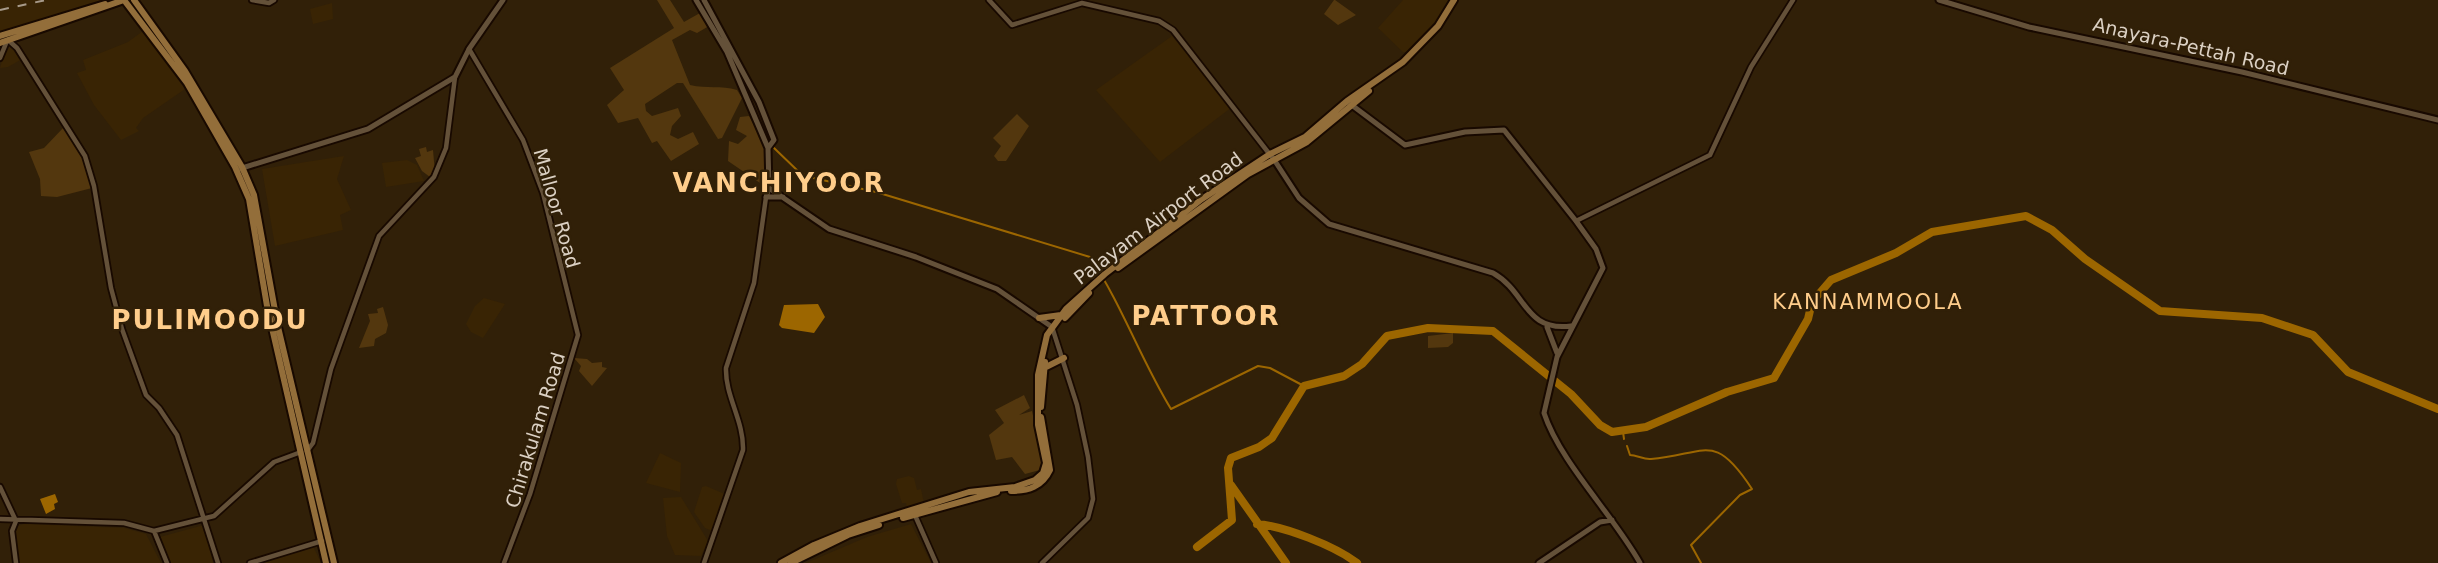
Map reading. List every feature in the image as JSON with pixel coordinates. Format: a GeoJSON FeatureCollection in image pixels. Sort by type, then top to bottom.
{"type":"FeatureCollection","features":[{"type":"Feature","properties":{"kind":"main road"},"geometry":{"type":"LineString","coordinates":[[3,38],[116,0]]}},
{"type":"Feature","properties":{"kind":"main road"},"geometry":{"type":"LineString","coordinates":[[3,38],[109,7],[124,0],[173,59]]}},
{"type":"Feature","properties":{"kind":"main road"},"geometry":{"type":"LineString","coordinates":[[134,0],[239,169],[259,215],[278,327],[324,541],[326,563]]}},
{"type":"Feature","properties":{"kind":"main road"},"geometry":{"type":"LineString","coordinates":[[239,169],[368,129],[455,76],[469,49],[503,0]]}},
{"type":"Feature","properties":{"kind":"main road"},"geometry":{"type":"LineString","coordinates":[[696,0],[727,52],[768,148],[769,188],[766,197],[783,197]]}},
{"type":"Feature","properties":{"kind":"main road"},"geometry":{"type":"LineString","coordinates":[[705,0],[759,102],[774,140],[768,148]]}},
{"type":"Feature","properties":{"kind":"main road","name":"Palayam Airport Road"},"geometry":{"type":"LineString","coordinates":[[780,563],[836,536],[972,497],[1031,489],[1047,476],[1050,465],[1041,407],[1044,369],[1053,328],[1062,314],[1105,276],[1202,200],[1305,137],[1420,52],[1446,22],[1456,0]]}},
{"type":"Feature","properties":{"kind":"main road","name":"Anayara-Pettah Road"},"geometry":{"type":"LineString","coordinates":[[1939,0],[2029,27],[2242,72],[2438,120]]}},
{"type":"Feature","properties":{"kind":"main road"},"geometry":{"type":"LineString","coordinates":[[109,7],[134,12]]}},
{"type":"Feature","properties":{"kind":"main road"},"geometry":{"type":"LineString","coordinates":[[1349,103],[1374,119],[1405,145],[1465,132],[1504,130],[1595,249],[1603,268],[1570,326],[1556,360],[1544,413],[1640,563]]}},
{"type":"Feature","properties":{"kind":"main road"},"geometry":{"type":"LineString","coordinates":[[1271,156],[1299,198],[1329,224],[1493,273],[1508,283],[1531,315],[1546,326],[1554,340],[1556,360]]}},
{"type":"Feature","properties":{"kind":"main road"},"geometry":{"type":"LineString","coordinates":[[769,188],[829,229],[916,257],[997,289],[1053,328]]}},
{"type":"Feature","properties":{"kind":"main road","name":"Palayam Airport Road"},"geometry":{"type":"LineString","coordinates":[[791,563],[848,535],[969,492],[1024,485],[1043,472],[1046,463],[1039,434],[1037,385],[1047,335],[1098,282]]}},
{"type":"Feature","properties":{"kind":"main road"},"geometry":{"type":"LineString","coordinates":[[1039,318],[1062,314]]}},
{"type":"Feature","properties":{"kind":"main road"},"geometry":{"type":"LineString","coordinates":[[1546,326],[1570,326]]}},
{"type":"Feature","properties":{"kind":"main road"},"geometry":{"type":"LineString","coordinates":[[1044,369],[1064,358]]}},
{"type":"Feature","properties":{"kind":"main road"},"geometry":{"type":"LineString","coordinates":[[1598,523],[1601,504]]}},
{"type":"Feature","properties":{"kind":"main road"},"geometry":{"type":"LineString","coordinates":[[1539,563],[1598,523],[1612,520]]}},
{"type":"Feature","properties":{"kind":"main road"},"geometry":{"type":"LineString","coordinates":[[324,541],[334,563]]}},
{"type":"Feature","properties":{"kind":"street"},"geometry":{"type":"LineString","coordinates":[[252,0],[272,1]]}},
{"type":"Feature","properties":{"kind":"street"},"geometry":{"type":"LineString","coordinates":[[989,0],[1012,25],[1082,3],[1159,21],[1173,30],[1271,156]]}},
{"type":"Feature","properties":{"kind":"street"},"geometry":{"type":"LineString","coordinates":[[1576,221],[1710,155],[1751,67],[1793,0]]}},
{"type":"Feature","properties":{"kind":"street"},"geometry":{"type":"LineString","coordinates":[[0,58],[3,38],[17,48],[66,121],[85,156],[94,186],[111,288],[122,329],[146,395],[159,408],[177,435],[218,563]]}},
{"type":"Feature","properties":{"kind":"street","name":"Malloor Road"},"geometry":{"type":"LineString","coordinates":[[469,49],[523,140],[543,193],[565,292],[572,304]]}},
{"type":"Feature","properties":{"kind":"street"},"geometry":{"type":"LineString","coordinates":[[0,519],[124,523],[154,531],[205,520],[214,516],[274,462],[304,452],[313,443],[331,369],[379,236],[434,177],[447,141],[455,76]]}},
{"type":"Feature","properties":{"kind":"street"},"geometry":{"type":"LineString","coordinates":[[704,563],[743,450],[743,436],[726,380],[726,368],[754,283],[766,197]]}},
{"type":"Feature","properties":{"kind":"street","name":"Chirakulam Road"},"geometry":{"type":"LineString","coordinates":[[505,563],[530,494],[555,404],[578,341],[572,304]]}},
{"type":"Feature","properties":{"kind":"street"},"geometry":{"type":"LineString","coordinates":[[1042,563],[1088,517],[1093,499],[1084,435],[1064,358],[1059,351],[1053,328]]}},
{"type":"Feature","properties":{"kind":"street"},"geometry":{"type":"LineString","coordinates":[[0,487],[2,503],[16,521]]}},
{"type":"Feature","properties":{"kind":"street"},"geometry":{"type":"LineString","coordinates":[[914,513],[936,563]]}},
{"type":"Feature","properties":{"kind":"street"},"geometry":{"type":"LineString","coordinates":[[16,521],[12,531],[16,563]]}},
{"type":"Feature","properties":{"kind":"street"},"geometry":{"type":"LineString","coordinates":[[154,531],[167,563]]}},
{"type":"Feature","properties":{"kind":"street"},"geometry":{"type":"LineString","coordinates":[[250,563],[324,541]]}},
{"type":"Feature","properties":{"kind":"shaded area"},"geometry":{"type":"Polygon","coordinates":[[[0,0],[102,0],[0,33],[0,0]]]}},
{"type":"Feature","properties":{"kind":"shaded area"},"geometry":{"type":"Polygon","coordinates":[[[657,0],[670,0],[684,22],[700,13],[709,26],[697,33],[690,30],[672,40],[690,85],[737,90],[742,98],[722,138],[718,139],[683,83],[677,83],[645,104],[646,111],[652,116],[678,108],[681,116],[672,126],[670,135],[678,139],[693,132],[699,144],[671,161],[657,141],[652,143],[638,118],[618,123],[607,105],[624,90],[610,68],[674,28],[657,0]]]}},
{"type":"Feature","properties":{"kind":"shaded area"},"geometry":{"type":"Polygon","coordinates":[[[1334,0],[1356,15],[1338,25],[1324,14],[1334,0]]]}},
{"type":"Feature","properties":{"kind":"shaded area"},"geometry":{"type":"Polygon","coordinates":[[[1403,0],[1450,0],[1440,21],[1409,52],[1403,52],[1378,28],[1403,0]]]}},
{"type":"Feature","properties":{"kind":"shaded area"},"geometry":{"type":"Polygon","coordinates":[[[332,3],[333,19],[313,24],[310,9],[332,3]]]}},
{"type":"Feature","properties":{"kind":"shaded area"},"geometry":{"type":"Polygon","coordinates":[[[143,31],[185,89],[143,118],[136,128],[139,131],[121,140],[94,105],[77,73],[86,70],[83,60],[128,42],[143,31]]]}},
{"type":"Feature","properties":{"kind":"shaded area"},"geometry":{"type":"Polygon","coordinates":[[[1172,36],[1232,107],[1160,162],[1096,90],[1172,36]]]}},
{"type":"Feature","properties":{"kind":"shaded area"},"geometry":{"type":"Polygon","coordinates":[[[10,44],[22,59],[8,67],[0,68],[6,47],[10,44]]]}},
{"type":"Feature","properties":{"kind":"shaded area"},"geometry":{"type":"Polygon","coordinates":[[[1017,114],[1029,126],[1006,161],[998,161],[994,156],[1001,146],[993,138],[1017,114]]]}},
{"type":"Feature","properties":{"kind":"shaded area"},"geometry":{"type":"Polygon","coordinates":[[[749,116],[766,148],[767,181],[763,185],[728,161],[729,141],[738,144],[747,136],[736,130],[740,117],[749,116]]]}},
{"type":"Feature","properties":{"kind":"shaded area"},"geometry":{"type":"Polygon","coordinates":[[[64,127],[81,154],[92,188],[57,197],[41,196],[40,179],[29,152],[44,148],[64,127]]]}},
{"type":"Feature","properties":{"kind":"shaded area"},"geometry":{"type":"Polygon","coordinates":[[[426,147],[427,152],[433,150],[435,173],[430,177],[422,171],[415,158],[421,156],[419,149],[426,147]]]}},
{"type":"Feature","properties":{"kind":"shaded area"},"geometry":{"type":"Polygon","coordinates":[[[344,156],[337,179],[351,210],[340,215],[343,230],[275,246],[262,169],[344,156]]]}},
{"type":"Feature","properties":{"kind":"shaded area"},"geometry":{"type":"Polygon","coordinates":[[[407,160],[417,165],[424,181],[386,187],[382,163],[407,160]]]}},
{"type":"Feature","properties":{"kind":"shaded area"},"geometry":{"type":"Polygon","coordinates":[[[484,298],[505,304],[483,338],[471,332],[466,324],[475,306],[484,298]]]}},
{"type":"Feature","properties":{"kind":"shaded area"},"geometry":{"type":"Polygon","coordinates":[[[818,304],[825,317],[814,333],[782,328],[779,325],[784,305],[818,304]]]}},
{"type":"Feature","properties":{"kind":"shaded area"},"geometry":{"type":"Polygon","coordinates":[[[383,307],[388,325],[386,333],[375,339],[374,346],[359,348],[370,321],[368,314],[378,313],[377,309],[383,307]]]}},
{"type":"Feature","properties":{"kind":"shaded area"},"geometry":{"type":"Polygon","coordinates":[[[1453,333],[1453,343],[1448,347],[1428,348],[1428,336],[1453,333]]]}},
{"type":"Feature","properties":{"kind":"shaded area"},"geometry":{"type":"Polygon","coordinates":[[[574,358],[587,359],[592,363],[602,362],[602,367],[607,368],[592,386],[579,371],[581,366],[574,358]]]}},
{"type":"Feature","properties":{"kind":"shaded area"},"geometry":{"type":"Polygon","coordinates":[[[1024,395],[1030,408],[1019,415],[1032,411],[1043,463],[1040,470],[1025,474],[1012,457],[996,460],[989,435],[1004,423],[995,410],[1024,395]]]}},
{"type":"Feature","properties":{"kind":"shaded area"},"geometry":{"type":"Polygon","coordinates":[[[660,453],[681,463],[680,492],[646,483],[660,453]]]}},
{"type":"Feature","properties":{"kind":"shaded area"},"geometry":{"type":"Polygon","coordinates":[[[909,476],[914,478],[917,490],[921,489],[924,503],[907,508],[906,503],[902,503],[896,484],[897,479],[909,476]]]}},
{"type":"Feature","properties":{"kind":"shaded area"},"geometry":{"type":"Polygon","coordinates":[[[706,486],[727,495],[713,531],[705,528],[694,512],[702,487],[706,486]]]}},
{"type":"Feature","properties":{"kind":"shaded area"},"geometry":{"type":"Polygon","coordinates":[[[55,494],[58,502],[54,504],[55,509],[46,514],[40,499],[55,494]]]}},
{"type":"Feature","properties":{"kind":"shaded area"},"geometry":{"type":"Polygon","coordinates":[[[681,497],[708,541],[701,556],[675,555],[667,536],[663,498],[681,497]]]}},
{"type":"Feature","properties":{"kind":"shaded area"},"geometry":{"type":"Polygon","coordinates":[[[24,524],[124,528],[146,534],[161,563],[18,563],[15,533],[18,526],[24,524]]]}},
{"type":"Feature","properties":{"kind":"shaded area"},"geometry":{"type":"Polygon","coordinates":[[[911,524],[931,563],[806,563],[867,537],[911,524]]]}},
{"type":"Feature","properties":{"kind":"shaded area"},"geometry":{"type":"Polygon","coordinates":[[[204,525],[213,563],[170,563],[160,537],[204,525]]]}},
{"type":"Feature","properties":{"kind":"shaded area"},"geometry":{"type":"Polygon","coordinates":[[[313,546],[321,563],[260,563],[313,546]]]}},
{"type":"Feature","properties":{"kind":"waterway"},"geometry":{"type":"LineString","coordinates":[[773,147],[800,173],[809,177],[876,192],[1090,257],[1171,409],[1258,366],[1270,368],[1304,386]]}},
{"type":"Feature","properties":{"kind":"waterway"},"geometry":{"type":"LineString","coordinates":[[1197,547],[1232,520],[1228,468],[1231,458],[1259,447],[1272,438],[1304,386],[1344,376],[1362,364],[1387,336],[1428,328],[1493,331],[1571,394],[1600,425],[1612,432],[1646,427],[1727,392],[1774,378],[1808,319],[1812,302],[1831,280],[1896,253],[1932,232],[2026,216],[2052,230],[2085,259],[2160,311],[2262,318],[2313,335],[2348,372],[2438,409]]}},
{"type":"Feature","properties":{"kind":"waterway"},"geometry":{"type":"LineString","coordinates":[[1623,432],[1624,439]]}},
{"type":"Feature","properties":{"kind":"waterway"},"geometry":{"type":"LineString","coordinates":[[1627,446],[1630,455],[1648,459],[1708,450],[1718,453],[1728,459],[1752,489],[1740,495],[1691,545],[1701,563]]}},
{"type":"Feature","properties":{"kind":"waterway"},"geometry":{"type":"LineString","coordinates":[[1231,485],[1286,563]]}},
{"type":"Feature","properties":{"kind":"waterway"},"geometry":{"type":"LineString","coordinates":[[1257,524],[1309,538],[1357,563]]}},
{"type":"Feature","properties":{"kind":"railway"},"geometry":{"type":"LineString","coordinates":[[0,10],[46,0]]}},
{"type":"Feature","properties":{"kind":"district","name":"VANCHIYOOR"},"geometry":{"type":"Point","coordinates":[779,183]}},
{"type":"Feature","properties":{"kind":"district","name":"KANNAMMOOLA"},"geometry":{"type":"Point","coordinates":[1868,302]}},
{"type":"Feature","properties":{"kind":"district","name":"PATTOOR"},"geometry":{"type":"Point","coordinates":[1206,316]}},
{"type":"Feature","properties":{"kind":"district","name":"PULIMOODU"},"geometry":{"type":"Point","coordinates":[210,320]}}]}
